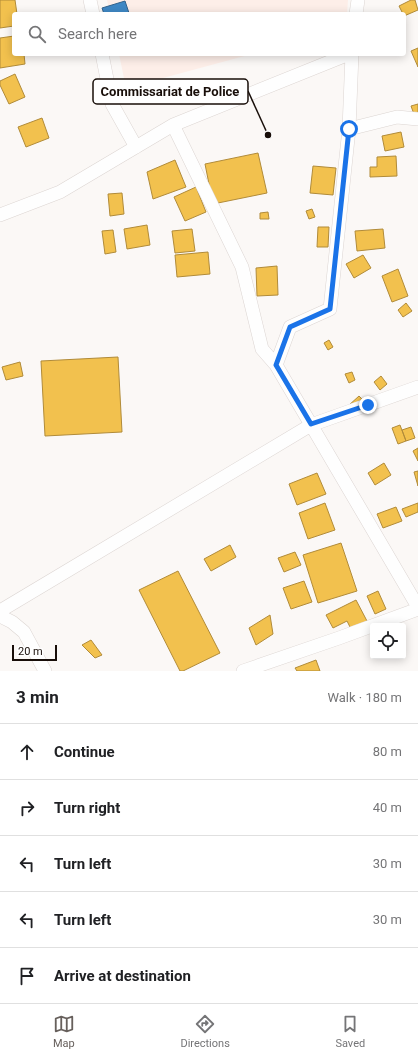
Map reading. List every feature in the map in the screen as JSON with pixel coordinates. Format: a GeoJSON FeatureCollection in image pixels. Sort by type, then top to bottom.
{"type":"FeatureCollection","features":[{"type":"Feature","properties":{"kind":"street"},"geometry":{"type":"LineString","coordinates":[[90,0],[93,12]]}},
{"type":"Feature","properties":{"kind":"street"},"geometry":{"type":"LineString","coordinates":[[356,12],[358,0]]}},
{"type":"Feature","properties":{"kind":"street"},"geometry":{"type":"LineString","coordinates":[[102,56],[112,104],[136,147]]}},
{"type":"Feature","properties":{"kind":"street"},"geometry":{"type":"LineString","coordinates":[[0,215],[60,192],[173,125],[344,56]]}},
{"type":"Feature","properties":{"kind":"street"},"geometry":{"type":"LineString","coordinates":[[276,365],[290,327],[330,309],[349,129],[352,56]]}},
{"type":"Feature","properties":{"kind":"street"},"geometry":{"type":"LineString","coordinates":[[349,129],[397,117],[418,119]]}},
{"type":"Feature","properties":{"kind":"street"},"geometry":{"type":"LineString","coordinates":[[173,125],[242,268],[262,349],[276,365],[418,608],[339,638],[243,671]]}},
{"type":"Feature","properties":{"kind":"street"},"geometry":{"type":"LineString","coordinates":[[0,611],[311,424],[418,387]]}},
{"type":"Feature","properties":{"kind":"street"},"geometry":{"type":"LineString","coordinates":[[0,616],[12,622],[24,632],[45,671]]}},
{"type":"Feature","properties":{"kind":"shaded area"},"geometry":{"type":"Polygon","coordinates":[[[107,0],[348,0],[347,12],[110,12],[107,0]]]}},
{"type":"Feature","properties":{"kind":"shaded area"},"geometry":{"type":"Polygon","coordinates":[[[119,56],[245,56],[126,88],[119,56]]]}},
{"type":"Feature","properties":{"kind":"building: Homes"},"geometry":{"type":"Polygon","coordinates":[[[0,0],[15,0],[17,12],[12,12],[12,26],[0,28],[0,0]]]}},
{"type":"Feature","properties":{"kind":"building: Homes"},"geometry":{"type":"Polygon","coordinates":[[[411,0],[415,0],[418,10],[406,15],[406,12],[402,12],[399,6],[411,0]]]}},
{"type":"Feature","properties":{"kind":"building: Homes"},"geometry":{"type":"Polygon","coordinates":[[[12,36],[12,56],[24,56],[25,64],[0,68],[0,38],[12,36]]]}},
{"type":"Feature","properties":{"kind":"building: Homes"},"geometry":{"type":"Polygon","coordinates":[[[418,48],[418,67],[411,51],[418,48]]]}},
{"type":"Feature","properties":{"kind":"building: Homes"},"geometry":{"type":"Polygon","coordinates":[[[15,74],[25,97],[9,104],[0,85],[0,81],[15,74]]]}},
{"type":"Feature","properties":{"kind":"building: Homes"},"geometry":{"type":"Polygon","coordinates":[[[418,104],[418,116],[415,117],[411,106],[418,104]]]}},
{"type":"Feature","properties":{"kind":"building: Homes"},"geometry":{"type":"Polygon","coordinates":[[[42,118],[49,138],[26,147],[18,127],[42,118]]]}},
{"type":"Feature","properties":{"kind":"building: Homes"},"geometry":{"type":"Polygon","coordinates":[[[401,132],[404,147],[385,151],[382,136],[401,132]]]}},
{"type":"Feature","properties":{"kind":"building: Homes"},"geometry":{"type":"Polygon","coordinates":[[[258,153],[267,193],[213,204],[205,164],[258,153]]]}},
{"type":"Feature","properties":{"kind":"building: Homes"},"geometry":{"type":"Polygon","coordinates":[[[396,156],[397,176],[370,177],[370,167],[377,167],[377,157],[396,156]]]}},
{"type":"Feature","properties":{"kind":"building: Homes"},"geometry":{"type":"Polygon","coordinates":[[[175,160],[186,187],[153,199],[147,172],[175,160]]]}},
{"type":"Feature","properties":{"kind":"building: Homes"},"geometry":{"type":"Polygon","coordinates":[[[313,166],[336,168],[333,195],[310,193],[313,166]]]}},
{"type":"Feature","properties":{"kind":"building: Homes"},"geometry":{"type":"Polygon","coordinates":[[[196,187],[206,212],[185,221],[174,197],[196,187]]]}},
{"type":"Feature","properties":{"kind":"building: Homes"},"geometry":{"type":"Polygon","coordinates":[[[122,193],[124,214],[110,216],[108,194],[122,193]]]}},
{"type":"Feature","properties":{"kind":"building: Homes"},"geometry":{"type":"Polygon","coordinates":[[[312,209],[315,217],[309,219],[306,211],[312,209]]]}},
{"type":"Feature","properties":{"kind":"building: Homes"},"geometry":{"type":"Polygon","coordinates":[[[268,212],[269,219],[260,219],[260,213],[268,212]]]}},
{"type":"Feature","properties":{"kind":"building: Homes"},"geometry":{"type":"Polygon","coordinates":[[[147,225],[150,245],[127,249],[124,229],[147,225]]]}},
{"type":"Feature","properties":{"kind":"building: Homes"},"geometry":{"type":"Polygon","coordinates":[[[318,227],[329,227],[328,247],[317,247],[318,227]]]}},
{"type":"Feature","properties":{"kind":"building: Homes"},"geometry":{"type":"Polygon","coordinates":[[[192,229],[195,251],[175,253],[172,231],[192,229]]]}},
{"type":"Feature","properties":{"kind":"building: Homes"},"geometry":{"type":"Polygon","coordinates":[[[383,229],[385,248],[357,251],[355,231],[383,229]]]}},
{"type":"Feature","properties":{"kind":"building: Homes"},"geometry":{"type":"Polygon","coordinates":[[[113,230],[116,252],[105,254],[102,231],[113,230]]]}},
{"type":"Feature","properties":{"kind":"building: Homes"},"geometry":{"type":"Polygon","coordinates":[[[208,252],[210,274],[177,277],[175,255],[208,252]]]}},
{"type":"Feature","properties":{"kind":"building: Homes"},"geometry":{"type":"Polygon","coordinates":[[[363,255],[371,268],[354,278],[346,264],[363,255]]]}},
{"type":"Feature","properties":{"kind":"building: Homes"},"geometry":{"type":"Polygon","coordinates":[[[277,266],[278,295],[257,296],[256,268],[277,266]]]}},
{"type":"Feature","properties":{"kind":"building: Homes"},"geometry":{"type":"Polygon","coordinates":[[[398,269],[408,296],[392,302],[382,276],[398,269]]]}},
{"type":"Feature","properties":{"kind":"building: Homes"},"geometry":{"type":"Polygon","coordinates":[[[406,303],[412,311],[403,317],[398,310],[406,303]]]}},
{"type":"Feature","properties":{"kind":"building: Homes"},"geometry":{"type":"Polygon","coordinates":[[[329,340],[333,347],[328,350],[324,343],[329,340]]]}},
{"type":"Feature","properties":{"kind":"building: Homes"},"geometry":{"type":"Polygon","coordinates":[[[118,357],[122,432],[45,436],[41,361],[118,357]]]}},
{"type":"Feature","properties":{"kind":"building: Homes"},"geometry":{"type":"Polygon","coordinates":[[[20,362],[23,376],[6,380],[2,367],[20,362]]]}},
{"type":"Feature","properties":{"kind":"building: Homes"},"geometry":{"type":"Polygon","coordinates":[[[352,372],[355,380],[349,383],[345,374],[352,372]]]}},
{"type":"Feature","properties":{"kind":"building: Homes"},"geometry":{"type":"Polygon","coordinates":[[[381,376],[387,384],[380,390],[374,382],[381,376]]]}},
{"type":"Feature","properties":{"kind":"building: Homes"},"geometry":{"type":"Polygon","coordinates":[[[359,396],[368,405],[348,406],[359,396]]]}},
{"type":"Feature","properties":{"kind":"building: Homes"},"geometry":{"type":"Polygon","coordinates":[[[400,425],[406,441],[398,444],[392,428],[400,425]]]}},
{"type":"Feature","properties":{"kind":"building: Homes"},"geometry":{"type":"Polygon","coordinates":[[[411,427],[415,438],[406,441],[402,430],[411,427]]]}},
{"type":"Feature","properties":{"kind":"building: Homes"},"geometry":{"type":"Polygon","coordinates":[[[418,448],[418,461],[413,451],[418,448]]]}},
{"type":"Feature","properties":{"kind":"building: Homes"},"geometry":{"type":"Polygon","coordinates":[[[384,463],[391,475],[375,485],[368,473],[384,463]]]}},
{"type":"Feature","properties":{"kind":"building: Homes"},"geometry":{"type":"Polygon","coordinates":[[[418,471],[418,486],[414,472],[418,471]]]}},
{"type":"Feature","properties":{"kind":"building: Homes"},"geometry":{"type":"Polygon","coordinates":[[[317,473],[326,494],[297,505],[289,484],[317,473]]]}},
{"type":"Feature","properties":{"kind":"building: Homes"},"geometry":{"type":"Polygon","coordinates":[[[325,503],[335,530],[308,539],[299,513],[325,503]]]}},
{"type":"Feature","properties":{"kind":"building: Homes"},"geometry":{"type":"Polygon","coordinates":[[[418,503],[418,512],[406,517],[402,509],[418,503]]]}},
{"type":"Feature","properties":{"kind":"building: Homes"},"geometry":{"type":"Polygon","coordinates":[[[396,507],[402,521],[383,528],[377,514],[396,507]]]}},
{"type":"Feature","properties":{"kind":"building: Homes"},"geometry":{"type":"Polygon","coordinates":[[[341,543],[357,591],[318,603],[303,555],[341,543]]]}},
{"type":"Feature","properties":{"kind":"building: Homes"},"geometry":{"type":"Polygon","coordinates":[[[230,545],[236,557],[211,571],[204,559],[230,545]]]}},
{"type":"Feature","properties":{"kind":"building: Homes"},"geometry":{"type":"Polygon","coordinates":[[[295,552],[301,565],[284,572],[278,558],[295,552]]]}},
{"type":"Feature","properties":{"kind":"building: Homes"},"geometry":{"type":"Polygon","coordinates":[[[178,571],[220,653],[183,671],[180,671],[139,590],[178,571]]]}},
{"type":"Feature","properties":{"kind":"building: Homes"},"geometry":{"type":"Polygon","coordinates":[[[304,581],[312,602],[291,609],[283,588],[304,581]]]}},
{"type":"Feature","properties":{"kind":"building: Homes"},"geometry":{"type":"Polygon","coordinates":[[[378,591],[386,609],[375,614],[367,596],[378,591]]]}},
{"type":"Feature","properties":{"kind":"building: Homes"},"geometry":{"type":"Polygon","coordinates":[[[356,600],[367,621],[351,629],[347,621],[333,628],[326,615],[356,600]]]}},
{"type":"Feature","properties":{"kind":"building: Homes"},"geometry":{"type":"Polygon","coordinates":[[[270,615],[273,634],[256,645],[249,628],[270,615]]]}},
{"type":"Feature","properties":{"kind":"building: Homes"},"geometry":{"type":"Polygon","coordinates":[[[91,640],[102,655],[95,658],[82,645],[91,640]]]}},
{"type":"Feature","properties":{"kind":"building: Homes"},"geometry":{"type":"Polygon","coordinates":[[[316,660],[320,671],[297,671],[295,668],[316,660]]]}},
{"type":"Feature","properties":{"kind":"building: Schools"},"geometry":{"type":"Polygon","coordinates":[[[125,1],[129,12],[103,12],[102,8],[125,1]]]}},
{"type":"Feature","properties":{"kind":"place","name":"Commissariat de Police"},"geometry":{"type":"Point","coordinates":[268,135]}},
{"type":"Feature","properties":{"kind":"route"},"geometry":{"type":"LineString","coordinates":[[349,129],[330,309],[290,327],[276,365],[311,424],[368,405]]}}]}
